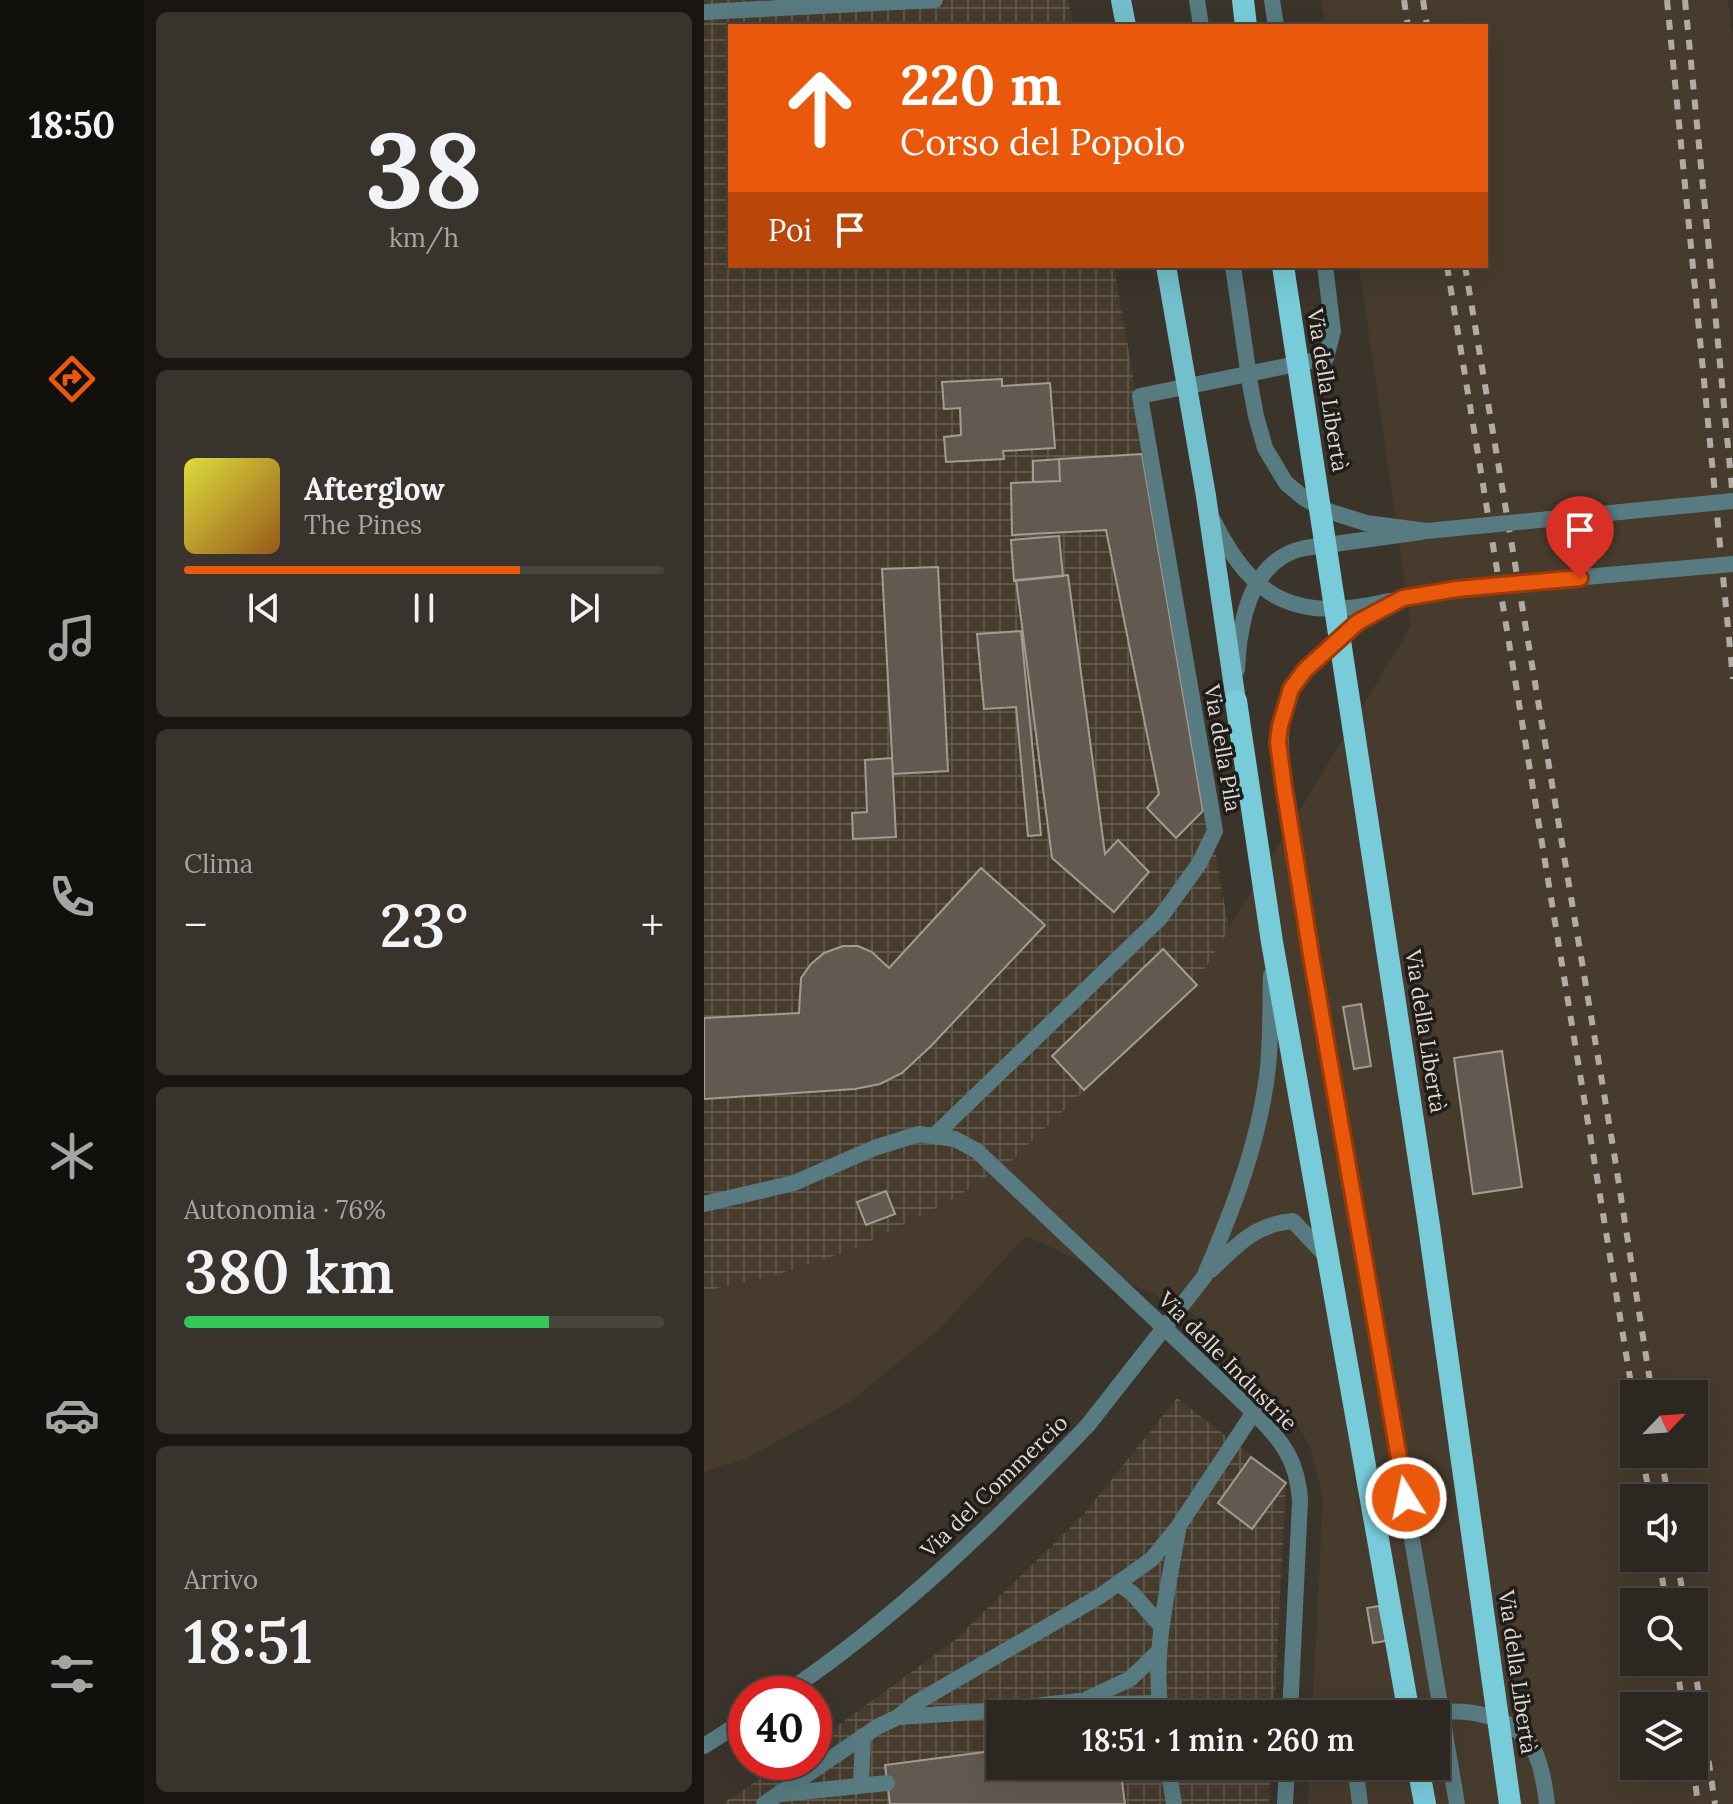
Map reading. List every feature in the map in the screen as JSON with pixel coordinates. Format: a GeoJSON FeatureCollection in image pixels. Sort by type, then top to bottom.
{"type":"FeatureCollection","features":[{"type":"Feature","properties":{"kind":"highway"},"geometry":{"type":"LineString","coordinates":[[1243,0],[1246,24]]}},
{"type":"Feature","properties":{"kind":"highway","name":"Via della Libertà"},"geometry":{"type":"LineString","coordinates":[[1283,268],[1428,1219],[1510,1804]]}},
{"type":"Feature","properties":{"kind":"highway"},"geometry":{"type":"LineString","coordinates":[[1236,701],[1272,942],[1407,1700]]}},
{"type":"Feature","properties":{"kind":"highway"},"geometry":{"type":"LineString","coordinates":[[1421,1780],[1425,1804]]}},
{"type":"Feature","properties":{"kind":"main road"},"geometry":{"type":"LineString","coordinates":[[1121,0],[1126,24]]}},
{"type":"Feature","properties":{"kind":"main road"},"geometry":{"type":"LineString","coordinates":[[1166,268],[1206,496],[1236,701]]}},
{"type":"Feature","properties":{"kind":"street"},"geometry":{"type":"LineString","coordinates":[[704,12],[935,0]]}},
{"type":"Feature","properties":{"kind":"street"},"geometry":{"type":"LineString","coordinates":[[1197,0],[1201,24]]}},
{"type":"Feature","properties":{"kind":"street"},"geometry":{"type":"LineString","coordinates":[[1272,0],[1276,24]]}},
{"type":"Feature","properties":{"kind":"street"},"geometry":{"type":"LineString","coordinates":[[1233,268],[1256,416],[1271,460],[1286,483],[1304,498],[1336,514],[1366,523],[1427,531]]}},
{"type":"Feature","properties":{"kind":"street","name":"Via della Pila"},"geometry":{"type":"LineString","coordinates":[[935,1135],[1160,918],[1199,864],[1215,831],[1140,396],[1326,358],[1333,331],[1325,268]]}},
{"type":"Feature","properties":{"kind":"street"},"geometry":{"type":"LineString","coordinates":[[1206,496],[1212,518],[1231,553],[1256,584],[1285,601],[1323,609],[1347,610],[1457,589],[1733,564]]}},
{"type":"Feature","properties":{"kind":"street"},"geometry":{"type":"LineString","coordinates":[[1236,701],[1238,649],[1256,584],[1273,562],[1292,551],[1427,531],[1733,501]]}},
{"type":"Feature","properties":{"kind":"street"},"geometry":{"type":"LineString","coordinates":[[1403,598],[1358,622],[1305,670],[1287,699],[1278,742],[1316,990],[1457,1804]]}},
{"type":"Feature","properties":{"kind":"street","name":"Via del Commercio"},"geometry":{"type":"LineString","coordinates":[[1204,1277],[1234,1209],[1259,1117],[1268,1067],[1272,942]]}},
{"type":"Feature","properties":{"kind":"street"},"geometry":{"type":"LineString","coordinates":[[704,1204],[794,1183],[899,1139],[919,1134],[935,1135]]}},
{"type":"Feature","properties":{"kind":"street","name":"Via delle Industrie"},"geometry":{"type":"LineString","coordinates":[[935,1135],[955,1139],[977,1151],[1280,1440],[1296,1470],[1300,1500],[1291,1700]]}},
{"type":"Feature","properties":{"kind":"street","name":"Via del Commercio"},"geometry":{"type":"LineString","coordinates":[[808,1676],[890,1615],[975,1540],[1088,1425],[1204,1277],[1251,1234],[1271,1223],[1293,1221],[1328,1257]]}},
{"type":"Feature","properties":{"kind":"street"},"geometry":{"type":"LineString","coordinates":[[764,1804],[863,1736],[1118,1583],[1152,1559],[1178,1527],[1254,1412]]}},
{"type":"Feature","properties":{"kind":"street"},"geometry":{"type":"LineString","coordinates":[[1160,1700],[1160,1625],[1178,1527]]}},
{"type":"Feature","properties":{"kind":"street"},"geometry":{"type":"LineString","coordinates":[[1118,1583],[1133,1594],[1160,1625]]}},
{"type":"Feature","properties":{"kind":"street"},"geometry":{"type":"LineString","coordinates":[[1082,1700],[1103,1694],[1130,1679],[1158,1652]]}},
{"type":"Feature","properties":{"kind":"street"},"geometry":{"type":"LineString","coordinates":[[898,1717],[986,1711]]}},
{"type":"Feature","properties":{"kind":"street"},"geometry":{"type":"LineString","coordinates":[[1450,1714],[1481,1713],[1513,1726],[1533,1748],[1543,1776],[1547,1804]]}},
{"type":"Feature","properties":{"kind":"street"},"geometry":{"type":"LineString","coordinates":[[704,1746],[728,1731]]}},
{"type":"Feature","properties":{"kind":"street"},"geometry":{"type":"LineString","coordinates":[[861,1785],[863,1736]]}},
{"type":"Feature","properties":{"kind":"street"},"geometry":{"type":"LineString","coordinates":[[1170,1780],[1174,1804]]}},
{"type":"Feature","properties":{"kind":"street"},"geometry":{"type":"LineString","coordinates":[[1285,1804],[1286,1780]]}},
{"type":"Feature","properties":{"kind":"street"},"geometry":{"type":"LineString","coordinates":[[1357,1780],[1360,1804]]}},
{"type":"Feature","properties":{"kind":"street"},"geometry":{"type":"LineString","coordinates":[[780,1794],[842,1796],[861,1785],[887,1783]]}},
{"type":"Feature","properties":{"kind":"shaded area"},"geometry":{"type":"Polygon","coordinates":[[[704,0],[1068,0],[1073,24],[728,24],[728,268],[1114,268],[1229,930],[1195,984],[1013,1159],[950,1201],[852,1250],[773,1276],[704,1291],[704,0]]]}},
{"type":"Feature","properties":{"kind":"shaded area"},"geometry":{"type":"Polygon","coordinates":[[[1321,0],[1728,0],[1733,41],[1733,1804],[1308,1804],[1309,1780],[1450,1780],[1450,1700],[1313,1700],[1323,1498],[1310,1447],[1292,1415],[1218,1336],[1188,1310],[1026,1236],[939,1329],[850,1402],[745,1459],[704,1472],[704,1291],[773,1276],[852,1250],[1195,984],[1411,626],[1359,268],[1488,268],[1488,24],[1325,24],[1321,0]]]}},
{"type":"Feature","properties":{"kind":"shaded area"},"geometry":{"type":"Polygon","coordinates":[[[1177,1398],[1286,1483],[1275,1700],[986,1700],[986,1780],[1270,1780],[1269,1804],[722,1804],[758,1780],[832,1780],[832,1730],[955,1640],[1082,1516],[1177,1398]]]}},
{"type":"Feature","properties":{"kind":"building"},"geometry":{"type":"Polygon","coordinates":[[[1002,379],[1002,386],[1050,383],[1055,448],[1003,451],[1004,459],[946,462],[944,437],[961,435],[960,408],[944,409],[942,382],[1002,379]]]}},
{"type":"Feature","properties":{"kind":"building"},"geometry":{"type":"Polygon","coordinates":[[[1142,454],[1203,811],[1176,838],[1147,808],[1159,794],[1106,530],[1012,535],[1011,483],[1060,481],[1059,459],[1142,454]]]}},
{"type":"Feature","properties":{"kind":"building"},"geometry":{"type":"Polygon","coordinates":[[[1059,459],[1060,481],[1033,482],[1033,461],[1059,459]]]}},
{"type":"Feature","properties":{"kind":"building"},"geometry":{"type":"Polygon","coordinates":[[[1059,536],[1063,576],[1014,581],[1011,540],[1059,536]]]}},
{"type":"Feature","properties":{"kind":"building"},"geometry":{"type":"Polygon","coordinates":[[[938,567],[948,771],[893,774],[882,569],[938,567]]]}},
{"type":"Feature","properties":{"kind":"building"},"geometry":{"type":"Polygon","coordinates":[[[1068,575],[1105,854],[1118,840],[1149,872],[1114,912],[1052,858],[1016,580],[1068,575]]]}},
{"type":"Feature","properties":{"kind":"building"},"geometry":{"type":"Polygon","coordinates":[[[1021,631],[1041,835],[1028,836],[1016,707],[984,709],[977,634],[1021,631]]]}},
{"type":"Feature","properties":{"kind":"building"},"geometry":{"type":"Polygon","coordinates":[[[892,758],[896,837],[853,839],[852,813],[867,812],[865,760],[892,758]]]}},
{"type":"Feature","properties":{"kind":"building"},"geometry":{"type":"Polygon","coordinates":[[[981,868],[1045,925],[902,1073],[880,1084],[855,1089],[704,1099],[704,1018],[799,1013],[801,978],[824,953],[843,946],[858,946],[872,952],[889,968],[981,868]]]}},
{"type":"Feature","properties":{"kind":"building"},"geometry":{"type":"Polygon","coordinates":[[[1163,949],[1197,985],[1084,1090],[1052,1056],[1163,949]]]}},
{"type":"Feature","properties":{"kind":"building"},"geometry":{"type":"Polygon","coordinates":[[[1361,1004],[1371,1066],[1354,1069],[1343,1007],[1361,1004]]]}},
{"type":"Feature","properties":{"kind":"building"},"geometry":{"type":"Polygon","coordinates":[[[1502,1051],[1522,1187],[1473,1194],[1454,1058],[1502,1051]]]}},
{"type":"Feature","properties":{"kind":"building"},"geometry":{"type":"Polygon","coordinates":[[[886,1191],[895,1214],[866,1225],[857,1202],[886,1191]]]}},
{"type":"Feature","properties":{"kind":"building"},"geometry":{"type":"Polygon","coordinates":[[[1251,1457],[1286,1483],[1252,1529],[1218,1503],[1251,1457]]]}},
{"type":"Feature","properties":{"kind":"building"},"geometry":{"type":"Polygon","coordinates":[[[1379,1606],[1386,1641],[1373,1643],[1367,1608],[1379,1606]]]}},
{"type":"Feature","properties":{"kind":"building"},"geometry":{"type":"Polygon","coordinates":[[[986,1752],[986,1780],[1122,1780],[1125,1804],[890,1804],[885,1765],[986,1752]]]}},
{"type":"Feature","properties":{"kind":"railway"},"geometry":{"type":"LineString","coordinates":[[1404,0],[1408,24]]}},
{"type":"Feature","properties":{"kind":"railway"},"geometry":{"type":"LineString","coordinates":[[1423,0],[1427,24]]}},
{"type":"Feature","properties":{"kind":"railway"},"geometry":{"type":"LineString","coordinates":[[1667,0],[1733,679]]}},
{"type":"Feature","properties":{"kind":"railway"},"geometry":{"type":"LineString","coordinates":[[1685,0],[1733,499]]}},
{"type":"Feature","properties":{"kind":"railway"},"geometry":{"type":"LineString","coordinates":[[1447,268],[1630,1380]]}},
{"type":"Feature","properties":{"kind":"railway"},"geometry":{"type":"LineString","coordinates":[[1465,268],[1650,1380]]}},
{"type":"Feature","properties":{"kind":"railway"},"geometry":{"type":"LineString","coordinates":[[1645,1468],[1647,1484]]}},
{"type":"Feature","properties":{"kind":"railway"},"geometry":{"type":"LineString","coordinates":[[1663,1468],[1666,1484]]}},
{"type":"Feature","properties":{"kind":"railway"},"geometry":{"type":"LineString","coordinates":[[1661,1572],[1664,1588]]}},
{"type":"Feature","properties":{"kind":"railway"},"geometry":{"type":"LineString","coordinates":[[1679,1572],[1682,1588]]}},
{"type":"Feature","properties":{"kind":"railway"},"geometry":{"type":"LineString","coordinates":[[1678,1676],[1681,1692]]}},
{"type":"Feature","properties":{"kind":"railway"},"geometry":{"type":"LineString","coordinates":[[1696,1676],[1715,1804]]}},
{"type":"Feature","properties":{"kind":"railway"},"geometry":{"type":"LineString","coordinates":[[1695,1780],[1698,1804]]}},
{"type":"Feature","properties":{"kind":"route"},"geometry":{"type":"LineString","coordinates":[[1406,1498],[1312,961],[1284,787],[1278,742],[1280,726],[1291,689],[1305,670],[1358,622],[1403,598],[1457,589],[1580,578]]}}]}
